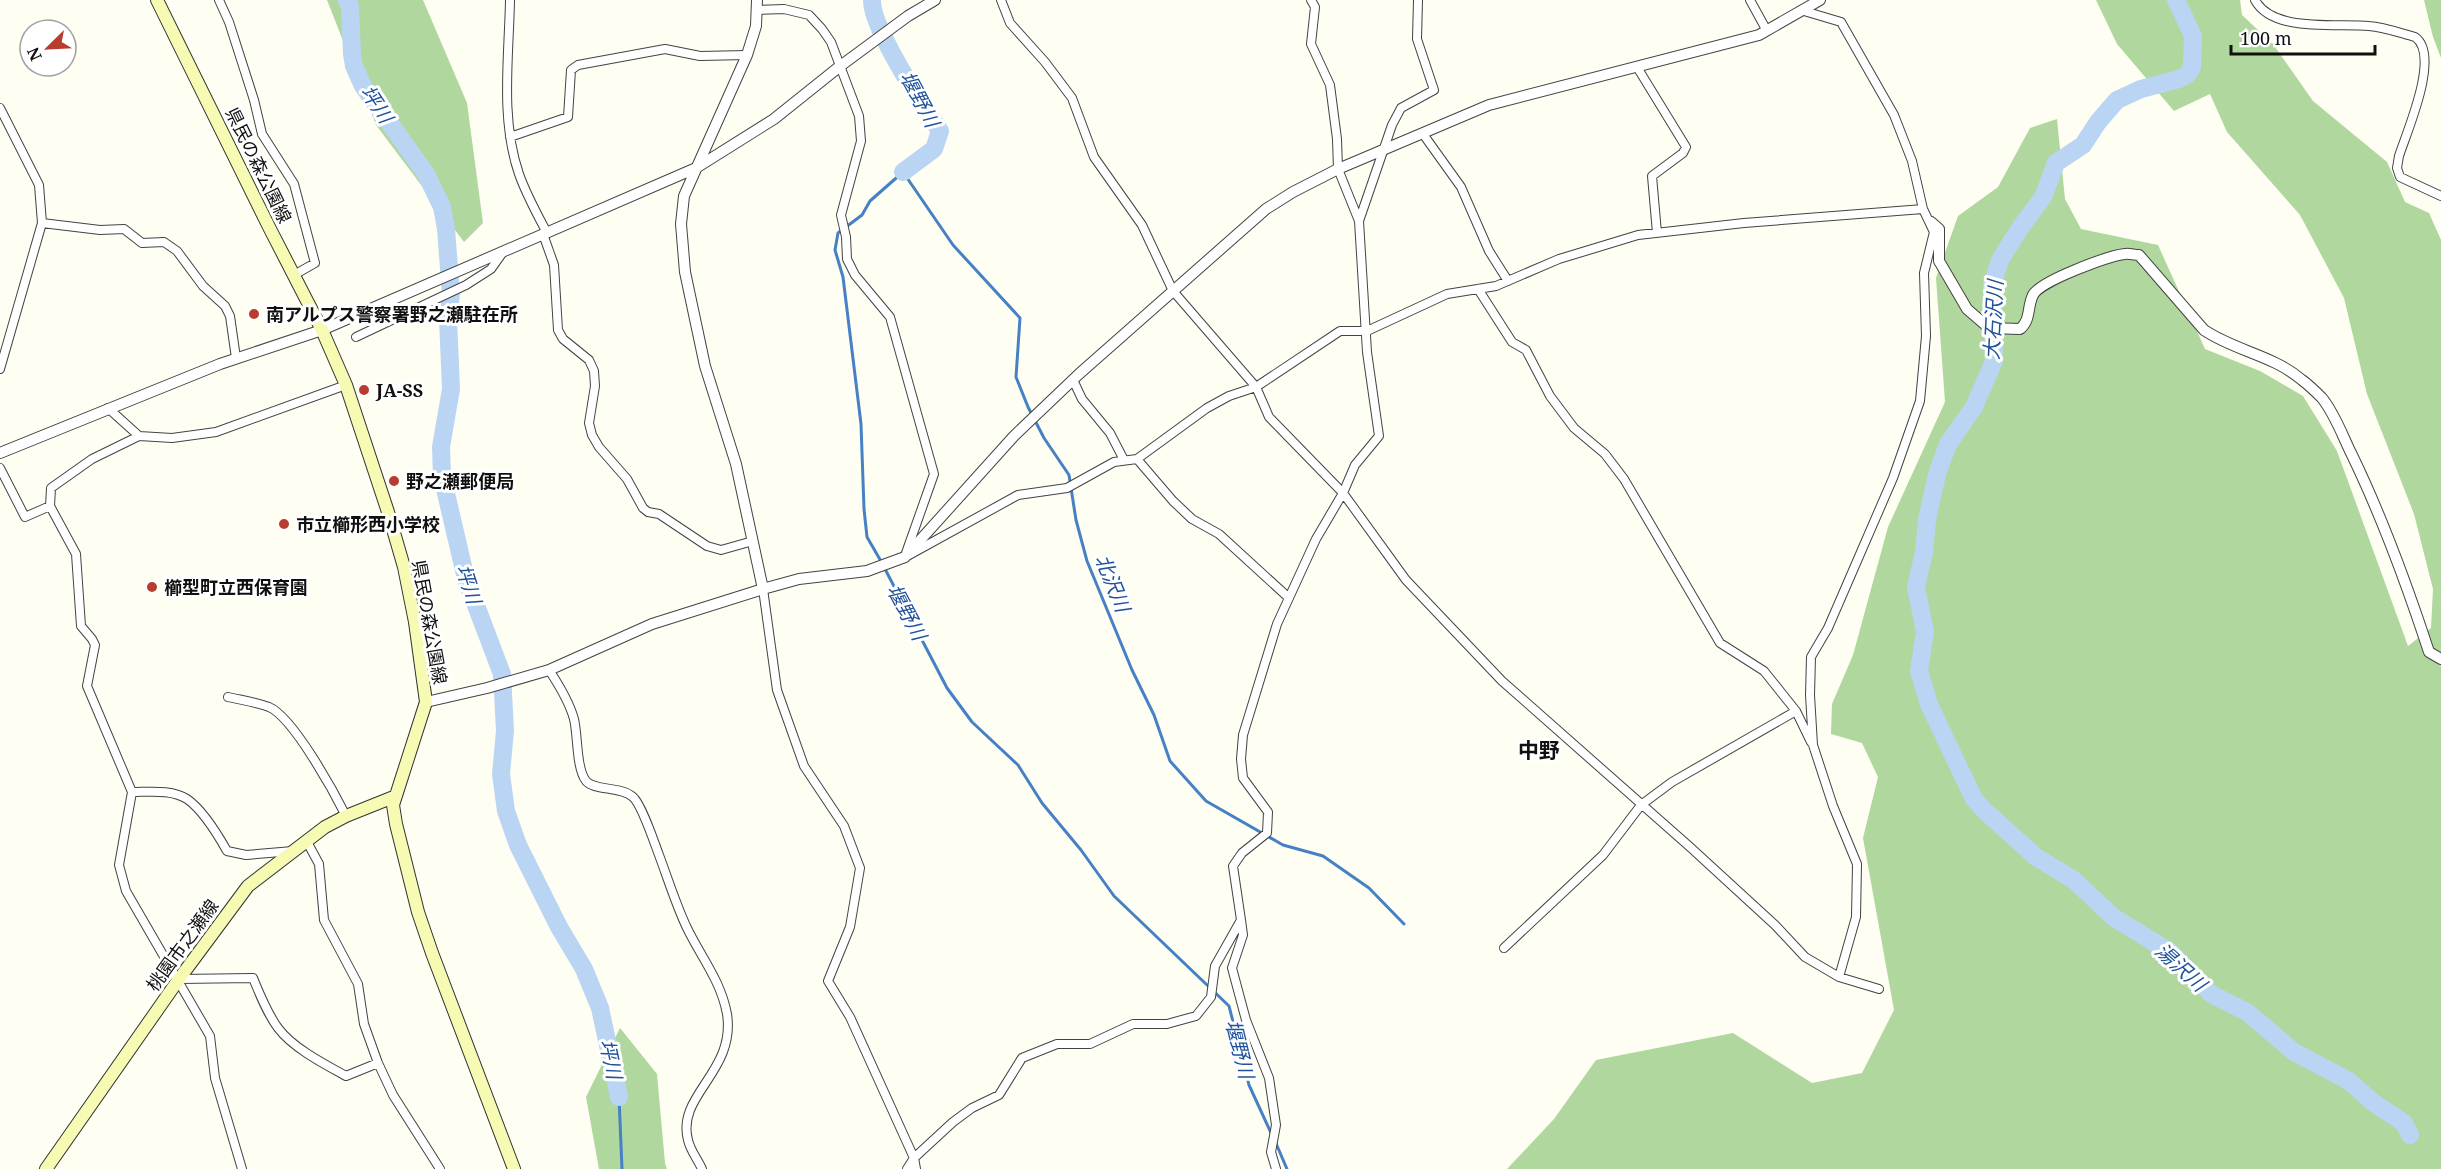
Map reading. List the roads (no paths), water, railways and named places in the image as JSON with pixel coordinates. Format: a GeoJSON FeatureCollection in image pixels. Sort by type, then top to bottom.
{"type":"FeatureCollection","features":[{"type":"Feature","properties":{"kind":"main road","name":"県民の森公園線"},"geometry":{"type":"LineString","coordinates":[[158,0],[322,330],[346,385],[375,470],[404,567],[415,622],[426,702],[393,805],[396,824],[418,912],[432,953],[514,1169]]}},
{"type":"Feature","properties":{"kind":"main road","name":"桃園市之瀬線"},"geometry":{"type":"LineString","coordinates":[[46,1169],[179,979],[248,886],[306,840],[346,816],[396,796]]}},
{"type":"Feature","properties":{"kind":"street"},"geometry":{"type":"LineString","coordinates":[[219,0],[254,100],[262,134],[294,184],[315,263],[294,275]]}},
{"type":"Feature","properties":{"kind":"street"},"geometry":{"type":"LineString","coordinates":[[510,0],[507,116],[510,137],[519,173],[545,233],[554,265],[558,330],[563,339],[589,360],[594,371],[595,386],[589,423],[599,447],[627,479],[643,508],[648,512],[659,514],[707,546],[721,550],[753,541]]}},
{"type":"Feature","properties":{"kind":"street"},"geometry":{"type":"LineString","coordinates":[[0,453],[236,358],[322,330],[696,168],[774,119],[839,67],[935,0]]}},
{"type":"Feature","properties":{"kind":"street"},"geometry":{"type":"LineString","coordinates":[[1001,0],[1010,23],[1045,62],[1072,98],[1094,157],[1142,225],[1173,291],[1256,387],[1269,417],[1343,493],[1406,580],[1502,681],[1775,925],[1805,957],[1839,977],[1880,989]]}},
{"type":"Feature","properties":{"kind":"street"},"geometry":{"type":"LineString","coordinates":[[1276,1169],[1273,1166],[1272,1148],[1275,1130],[1269,1078],[1246,1020],[1232,968],[1243,935],[1233,866],[1242,853],[1267,832],[1268,812],[1243,778],[1241,759],[1243,735],[1277,624],[1316,539],[1343,493],[1355,465],[1379,436],[1372,396],[1359,221],[1338,169],[1337,139],[1330,85],[1311,44],[1314,7],[1311,0]]}},
{"type":"Feature","properties":{"kind":"street"},"geometry":{"type":"LineString","coordinates":[[1359,221],[1383,151],[1401,108],[1434,90],[1417,39],[1418,0]]}},
{"type":"Feature","properties":{"kind":"street"},"geometry":{"type":"LineString","coordinates":[[1750,0],[1767,31]]}},
{"type":"Feature","properties":{"kind":"street"},"geometry":{"type":"LineString","coordinates":[[905,558],[1028,422],[1266,209],[1293,192],[1338,169],[1489,105],[1759,35],[1820,0]]}},
{"type":"Feature","properties":{"kind":"street"},"geometry":{"type":"LineString","coordinates":[[2255,0],[2269,16],[2285,21],[2372,26],[2420,40],[2426,57],[2426,76],[2397,168],[2400,177],[2441,196]]}},
{"type":"Feature","properties":{"kind":"street"},"geometry":{"type":"LineString","coordinates":[[905,558],[934,474],[890,317],[855,275],[847,259],[846,237],[841,215],[843,200],[861,141],[859,116],[831,42],[822,28],[809,15],[757,5],[756,26],[747,55],[684,196],[681,224],[685,272],[705,366],[736,464],[753,541],[763,589],[777,690],[804,766],[844,826],[860,868],[850,927],[828,981],[850,1017],[914,1158],[916,1169]]}},
{"type":"Feature","properties":{"kind":"street"},"geometry":{"type":"LineString","coordinates":[[1804,10],[1841,22],[1894,115],[1912,160],[1923,209],[1934,232],[1924,273],[1926,336],[1920,401],[1893,478],[1828,628],[1811,657],[1810,695],[1813,745]]}},
{"type":"Feature","properties":{"kind":"street"},"geometry":{"type":"LineString","coordinates":[[510,137],[568,117],[571,70],[578,65],[665,49],[700,56],[747,55]]}},
{"type":"Feature","properties":{"kind":"street"},"geometry":{"type":"LineString","coordinates":[[1637,67],[1686,147],[1683,153],[1652,176],[1657,233]]}},
{"type":"Feature","properties":{"kind":"street"},"geometry":{"type":"LineString","coordinates":[[0,108],[35,174],[39,185],[42,223],[0,369]]}},
{"type":"Feature","properties":{"kind":"street"},"geometry":{"type":"LineString","coordinates":[[1423,134],[1461,187],[1489,251],[1508,281]]}},
{"type":"Feature","properties":{"kind":"street"},"geometry":{"type":"LineString","coordinates":[[426,702],[543,672],[652,624],[763,589],[800,579],[867,571],[905,558],[1018,495],[1067,488],[1114,462],[1137,459],[1207,408],[1228,396],[1256,387],[1340,331],[1367,331],[1447,294],[1508,281],[1559,260],[1638,236],[1744,223],[1923,209]]}},
{"type":"Feature","properties":{"kind":"street"},"geometry":{"type":"LineString","coordinates":[[1931,222],[1939,229],[1940,261],[1952,286],[1967,309],[1989,328],[2013,331],[2020,329],[2026,324],[2033,295],[2043,285],[2065,274],[2126,253],[2139,255],[2204,330],[2215,338],[2282,365],[2301,378],[2323,399],[2364,479],[2399,565],[2428,652],[2441,659]]}},
{"type":"Feature","properties":{"kind":"street"},"geometry":{"type":"LineString","coordinates":[[42,223],[85,229],[124,229],[141,243],[164,242],[177,251],[203,286],[225,306],[230,316],[236,358]]}},
{"type":"Feature","properties":{"kind":"street"},"geometry":{"type":"LineString","coordinates":[[356,337],[466,285],[491,269],[504,251]]}},
{"type":"Feature","properties":{"kind":"street"},"geometry":{"type":"LineString","coordinates":[[1478,289],[1512,342],[1526,350],[1550,396],[1574,428],[1605,454],[1624,479],[1720,643],[1764,671],[1796,711],[1813,745],[1833,806],[1857,864],[1856,916],[1839,977]]}},
{"type":"Feature","properties":{"kind":"street"},"geometry":{"type":"LineString","coordinates":[[1073,380],[1082,399],[1110,433],[1124,460]]}},
{"type":"Feature","properties":{"kind":"street"},"geometry":{"type":"LineString","coordinates":[[242,1169],[215,1078],[210,1036],[126,891],[119,865],[132,792],[87,686],[95,645],[81,626],[76,554],[50,506],[51,488],[93,459],[139,436],[172,438],[216,432],[346,385]]}},
{"type":"Feature","properties":{"kind":"street"},"geometry":{"type":"LineString","coordinates":[[108,408],[139,436]]}},
{"type":"Feature","properties":{"kind":"street"},"geometry":{"type":"LineString","coordinates":[[1137,459],[1173,501],[1192,519],[1219,534],[1289,598]]}},
{"type":"Feature","properties":{"kind":"street"},"geometry":{"type":"LineString","coordinates":[[0,468],[24,517],[50,506]]}},
{"type":"Feature","properties":{"kind":"street"},"geometry":{"type":"LineString","coordinates":[[543,672],[563,692],[574,718],[580,762],[586,781],[593,786],[616,788],[633,797],[644,817],[687,927],[715,976],[727,1015],[727,1046],[719,1064],[689,1109],[687,1124],[688,1141],[702,1169]]}},
{"type":"Feature","properties":{"kind":"street"},"geometry":{"type":"LineString","coordinates":[[228,697],[271,707],[287,724],[330,783],[346,816]]}},
{"type":"Feature","properties":{"kind":"street"},"geometry":{"type":"LineString","coordinates":[[1504,948],[1603,855],[1641,805],[1672,782],[1796,711]]}},
{"type":"Feature","properties":{"kind":"street"},"geometry":{"type":"LineString","coordinates":[[132,792],[162,791],[186,798],[215,830],[227,851],[246,855],[293,851]]}},
{"type":"Feature","properties":{"kind":"street"},"geometry":{"type":"LineString","coordinates":[[306,840],[319,864],[324,920],[358,984],[364,1024],[378,1063],[393,1095],[440,1169]]}},
{"type":"Feature","properties":{"kind":"street"},"geometry":{"type":"LineString","coordinates":[[907,1169],[914,1158],[962,1115],[999,1095],[1022,1058],[1057,1044],[1090,1044],[1132,1024],[1167,1023],[1196,1016],[1211,997],[1215,966],[1241,920]]}},
{"type":"Feature","properties":{"kind":"street"},"geometry":{"type":"LineString","coordinates":[[179,979],[253,978],[261,999],[279,1030],[314,1059],[346,1076],[378,1063]]}},
{"type":"Feature","properties":{"kind":"waterway","name":"坪川"},"geometry":{"type":"LineString","coordinates":[[347,0],[350,7],[354,66],[363,86],[426,174],[442,207],[451,294],[448,319],[451,389],[441,447],[442,476],[466,579],[502,674],[505,731],[501,774],[506,811],[518,845],[559,927],[584,969],[600,1008],[619,1097]]}},
{"type":"Feature","properties":{"kind":"waterway","name":"堰野川"},"geometry":{"type":"LineString","coordinates":[[872,0],[874,12],[889,47],[940,131],[934,149],[903,172]]}},
{"type":"Feature","properties":{"kind":"waterway","name":"大石沢川"},"geometry":{"type":"LineString","coordinates":[[2176,0],[2193,36],[2192,67],[2187,75],[2141,89],[2117,100],[2098,122],[2083,145],[2056,163],[2043,197],[2000,260],[1992,285],[1994,361],[1974,407],[1948,444],[1937,474],[1927,520],[1924,552],[1916,587],[1925,632],[1919,671],[1929,704],[1943,734],[1974,799],[1986,812],[2036,857],[2074,880],[2113,917],[2170,952],[2211,994],[2247,1012],[2294,1052],[2349,1081],[2374,1103],[2404,1123],[2410,1135]]}},
{"type":"Feature","properties":{"kind":"waterway","name":"北沢川"},"geometry":{"type":"LineString","coordinates":[[882,563],[867,537],[861,424],[843,277],[835,250],[838,233],[862,215],[870,201],[903,172],[953,245],[1020,318],[1016,377],[1044,438],[1069,475],[1076,520],[1087,561],[1132,670],[1154,715],[1170,761],[1206,801],[1283,845],[1323,856],[1369,888],[1404,924]]}},
{"type":"Feature","properties":{"kind":"waterway","name":"堰野川"},"geometry":{"type":"LineString","coordinates":[[885,569],[947,688],[972,722],[1018,765],[1042,803],[1081,850],[1114,896],[1229,1006],[1249,1085],[1272,1135]]}},
{"type":"Feature","properties":{"kind":"waterway","name":"坪川"},"geometry":{"type":"LineString","coordinates":[[619,1097],[622,1169]]}},
{"type":"Feature","properties":{"kind":"waterway","name":"堰野川"},"geometry":{"type":"LineString","coordinates":[[1275,1141],[1287,1169]]}},
{"type":"Feature","properties":{"kind":"place","name":"南アルプス警察署野之瀬駐在所"},"geometry":{"type":"Point","coordinates":[254,314]}},
{"type":"Feature","properties":{"kind":"place","name":"JA-SS"},"geometry":{"type":"Point","coordinates":[364,390]}},
{"type":"Feature","properties":{"kind":"place","name":"野之瀬郵便局"},"geometry":{"type":"Point","coordinates":[394,481]}},
{"type":"Feature","properties":{"kind":"place","name":"市立櫛形西小学校"},"geometry":{"type":"Point","coordinates":[284,524]}},
{"type":"Feature","properties":{"kind":"place","name":"櫛型町立西保育園"},"geometry":{"type":"Point","coordinates":[152,587]}},
{"type":"Feature","properties":{"kind":"district","name":"中野"},"geometry":{"type":"Point","coordinates":[1539,750]}},
{"type":"Feature","properties":{"kind":"water label","name":"湯沢川"},"geometry":{"type":"Point","coordinates":[2181,967]}}]}
